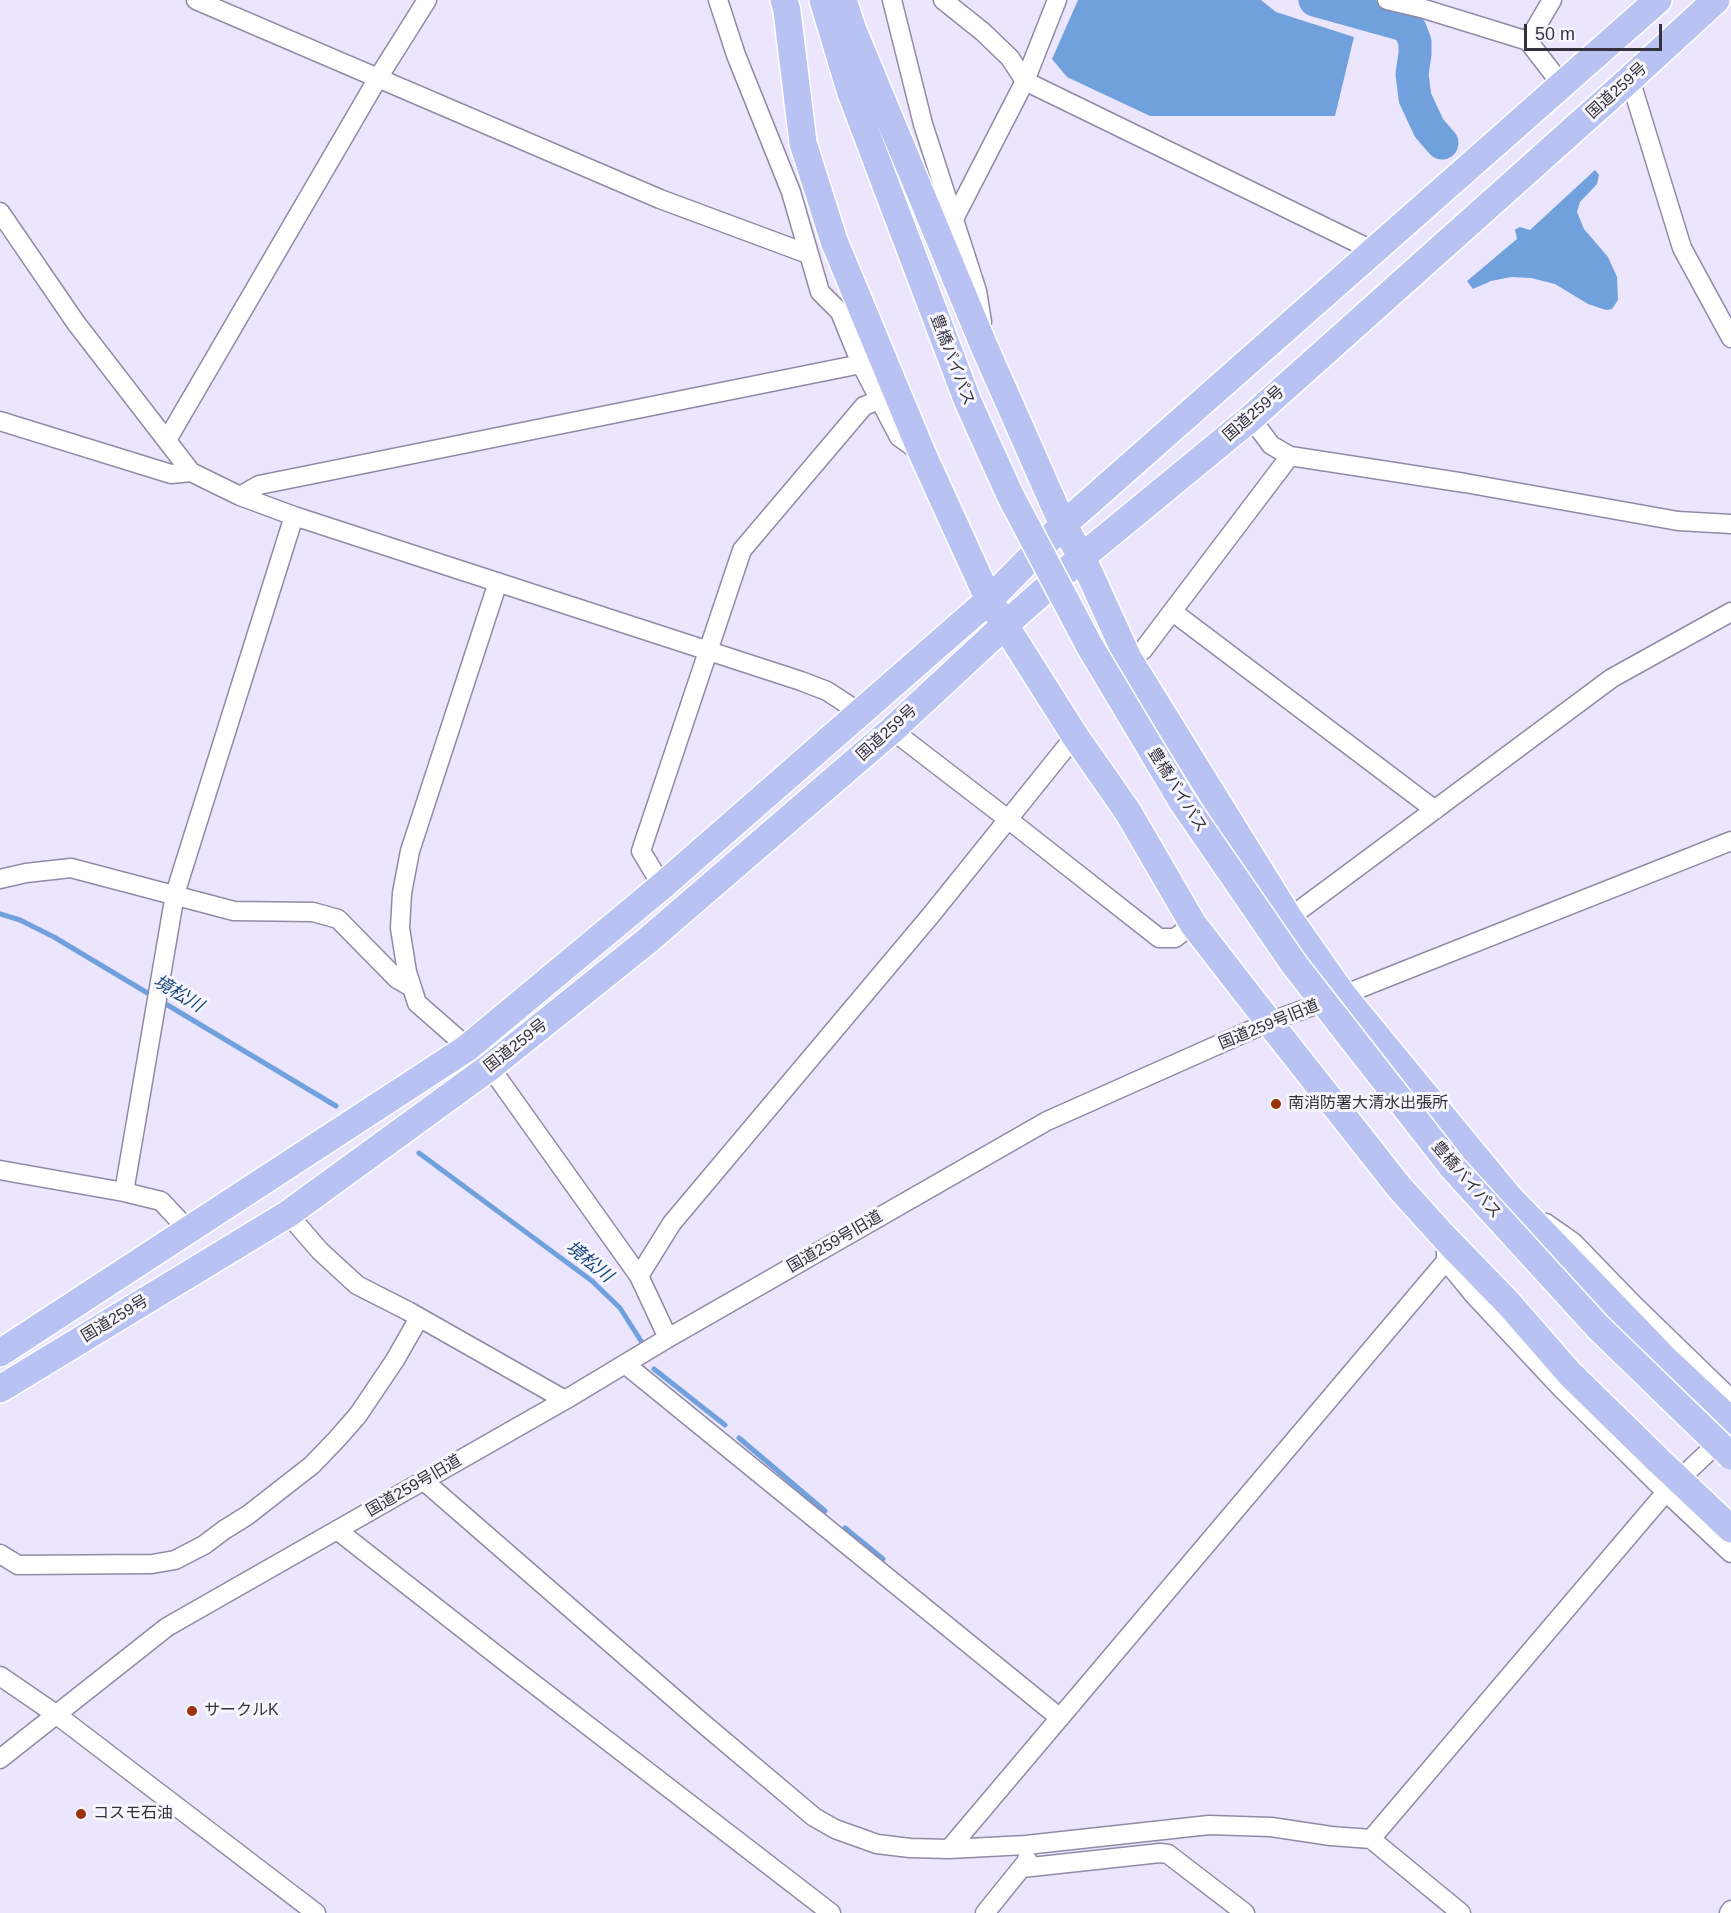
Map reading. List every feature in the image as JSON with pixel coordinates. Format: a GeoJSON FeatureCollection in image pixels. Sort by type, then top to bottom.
{"type":"FeatureCollection","features":[{"type":"Feature","properties":{"kind":"highway"},"geometry":{"type":"LineString","coordinates":[[784,0],[803,143],[834,242],[922,453],[989,600],[1075,736],[1128,812],[1193,924],[1446,1249],[1509,1304],[1570,1374],[1731,1529]]}},
{"type":"Feature","properties":{"kind":"highway","name":"豊橋バイパス"},"geometry":{"type":"LineString","coordinates":[[824,0],[851,93],[968,402],[1010,495],[1089,645],[1182,801],[1294,964],[1453,1168],[1598,1327],[1731,1456]]}},
{"type":"Feature","properties":{"kind":"highway"},"geometry":{"type":"LineString","coordinates":[[843,0],[852,28],[984,346],[1063,525],[1082,557],[1128,658],[1289,918],[1343,995],[1508,1196],[1665,1359],[1719,1399],[1731,1421]]}},
{"type":"Feature","properties":{"kind":"highway","name":"国道259号"},"geometry":{"type":"LineString","coordinates":[[0,1353],[467,1048],[662,886],[989,600],[1063,525],[1658,0]]}},
{"type":"Feature","properties":{"kind":"highway","name":"国道259号"},"geometry":{"type":"LineString","coordinates":[[0,1389],[288,1214],[490,1067],[647,941],[892,730],[1082,557],[1251,418],[1716,0]]}},
{"type":"Feature","properties":{"kind":"street"},"geometry":{"type":"LineString","coordinates":[[196,0],[660,199],[808,254]]}},
{"type":"Feature","properties":{"kind":"street"},"geometry":{"type":"LineString","coordinates":[[167,440],[378,78],[427,0]]}},
{"type":"Feature","properties":{"kind":"street"},"geometry":{"type":"LineString","coordinates":[[718,0],[736,55],[791,192],[820,292],[840,312],[861,364],[899,437],[922,453]]}},
{"type":"Feature","properties":{"kind":"street"},"geometry":{"type":"LineString","coordinates":[[892,0],[923,124],[977,291],[984,346]]}},
{"type":"Feature","properties":{"kind":"street"},"geometry":{"type":"LineString","coordinates":[[943,0],[983,32],[1010,58],[1025,81],[1374,251]]}},
{"type":"Feature","properties":{"kind":"street"},"geometry":{"type":"LineString","coordinates":[[954,219],[1025,81],[1057,0]]}},
{"type":"Feature","properties":{"kind":"street"},"geometry":{"type":"LineString","coordinates":[[1387,0],[1421,8],[1528,41],[1562,85]]}},
{"type":"Feature","properties":{"kind":"street"},"geometry":{"type":"LineString","coordinates":[[1528,41],[1552,0]]}},
{"type":"Feature","properties":{"kind":"street"},"geometry":{"type":"LineString","coordinates":[[1630,79],[1682,248],[1731,338]]}},
{"type":"Feature","properties":{"kind":"street"},"geometry":{"type":"LineString","coordinates":[[0,212],[76,323],[191,472],[240,496],[294,516],[827,691],[860,712]]}},
{"type":"Feature","properties":{"kind":"street"},"geometry":{"type":"LineString","coordinates":[[240,496],[259,485],[861,364]]}},
{"type":"Feature","properties":{"kind":"street"},"geometry":{"type":"LineString","coordinates":[[662,886],[641,851],[742,550],[864,406],[879,400]]}},
{"type":"Feature","properties":{"kind":"street"},"geometry":{"type":"LineString","coordinates":[[1251,418],[1270,445],[1290,456],[1465,483],[1678,521],[1731,524]]}},
{"type":"Feature","properties":{"kind":"street"},"geometry":{"type":"LineString","coordinates":[[0,421],[171,474],[191,472]]}},
{"type":"Feature","properties":{"kind":"street"},"geometry":{"type":"LineString","coordinates":[[1128,658],[1143,650],[1290,456]]}},
{"type":"Feature","properties":{"kind":"street"},"geometry":{"type":"LineString","coordinates":[[124,1192],[175,894],[294,516]]}},
{"type":"Feature","properties":{"kind":"street"},"geometry":{"type":"LineString","coordinates":[[498,582],[410,851],[402,894],[400,928],[411,987],[417,1004],[490,1067],[639,1276],[668,1338]]}},
{"type":"Feature","properties":{"kind":"street"},"geometry":{"type":"LineString","coordinates":[[1173,612],[1435,810]]}},
{"type":"Feature","properties":{"kind":"street"},"geometry":{"type":"LineString","coordinates":[[1289,918],[1612,678],[1731,612]]}},
{"type":"Feature","properties":{"kind":"street"},"geometry":{"type":"LineString","coordinates":[[892,730],[1159,938],[1175,938],[1193,924]]}},
{"type":"Feature","properties":{"kind":"street"},"geometry":{"type":"LineString","coordinates":[[639,1276],[672,1222],[931,915],[1075,736]]}},
{"type":"Feature","properties":{"kind":"street","name":"国道259号旧道"},"geometry":{"type":"LineString","coordinates":[[0,1759],[167,1627],[1047,1121],[1269,1022],[1343,995],[1731,841]]}},
{"type":"Feature","properties":{"kind":"street"},"geometry":{"type":"LineString","coordinates":[[0,879],[26,873],[71,868],[234,911],[314,912],[338,919],[397,979],[411,987]]}},
{"type":"Feature","properties":{"kind":"street"},"geometry":{"type":"LineString","coordinates":[[0,1170],[124,1192],[161,1201],[189,1231]]}},
{"type":"Feature","properties":{"kind":"street"},"geometry":{"type":"LineString","coordinates":[[288,1214],[320,1251],[357,1285],[565,1400]]}},
{"type":"Feature","properties":{"kind":"street"},"geometry":{"type":"LineString","coordinates":[[949,1849],[1060,1718],[1446,1249],[1474,1295],[1562,1388],[1731,1553]]}},
{"type":"Feature","properties":{"kind":"street"},"geometry":{"type":"LineString","coordinates":[[0,1554],[18,1565],[152,1564],[175,1560],[204,1545],[248,1515],[312,1465],[337,1439],[358,1415],[395,1360],[419,1318]]}},
{"type":"Feature","properties":{"kind":"street"},"geometry":{"type":"LineString","coordinates":[[625,1364],[1060,1718]]}},
{"type":"Feature","properties":{"kind":"street"},"geometry":{"type":"LineString","coordinates":[[1371,1839],[1666,1492],[1731,1431]]}},
{"type":"Feature","properties":{"kind":"street"},"geometry":{"type":"LineString","coordinates":[[424,1481],[699,1720],[814,1816],[835,1829],[877,1844],[949,1849],[1026,1845],[1209,1825],[1271,1827],[1371,1839],[1461,1913]]}},
{"type":"Feature","properties":{"kind":"street"},"geometry":{"type":"LineString","coordinates":[[337,1530],[831,1913]]}},
{"type":"Feature","properties":{"kind":"street"},"geometry":{"type":"LineString","coordinates":[[0,1676],[57,1715],[316,1913]]}},
{"type":"Feature","properties":{"kind":"street"},"geometry":{"type":"LineString","coordinates":[[985,1913],[1027,1861],[1026,1845]]}},
{"type":"Feature","properties":{"kind":"street"},"geometry":{"type":"LineString","coordinates":[[1022,1868],[1168,1854],[1245,1913]]}},
{"type":"Feature","properties":{"kind":"water"},"geometry":{"type":"Polygon","coordinates":[[[1078,0],[1261,0],[1276,12],[1354,37],[1335,116],[1150,116],[1067,77],[1052,59],[1078,0]]]}},
{"type":"Feature","properties":{"kind":"water"},"geometry":{"type":"Polygon","coordinates":[[[1595,170],[1599,175],[1597,184],[1580,202],[1577,212],[1584,229],[1608,257],[1617,277],[1618,300],[1612,309],[1606,310],[1588,304],[1555,284],[1531,278],[1511,277],[1491,281],[1473,289],[1467,281],[1517,239],[1516,229],[1520,227],[1530,230],[1595,170]]]}},
{"type":"Feature","properties":{"kind":"waterway"},"geometry":{"type":"LineString","coordinates":[[1315,0],[1401,24],[1410,29],[1415,42],[1412,74],[1415,98],[1429,128],[1442,143]]}},
{"type":"Feature","properties":{"kind":"waterway","name":"境松川"},"geometry":{"type":"LineString","coordinates":[[0,914],[20,920],[54,937],[336,1106]]}},
{"type":"Feature","properties":{"kind":"waterway","name":"境松川"},"geometry":{"type":"LineString","coordinates":[[419,1153],[592,1281],[620,1308],[641,1341]]}},
{"type":"Feature","properties":{"kind":"waterway","name":"境松川"},"geometry":{"type":"LineString","coordinates":[[654,1369],[725,1425]]}},
{"type":"Feature","properties":{"kind":"waterway","name":"境松川"},"geometry":{"type":"LineString","coordinates":[[739,1438],[825,1511]]}},
{"type":"Feature","properties":{"kind":"waterway","name":"境松川"},"geometry":{"type":"LineString","coordinates":[[845,1528],[883,1559]]}},
{"type":"Feature","properties":{"kind":"place","name":"南消防署大清水出張所"},"geometry":{"type":"Point","coordinates":[1276,1104]}},
{"type":"Feature","properties":{"kind":"place","name":"サークルK"},"geometry":{"type":"Point","coordinates":[192,1711]}},
{"type":"Feature","properties":{"kind":"place","name":"コスモ石油"},"geometry":{"type":"Point","coordinates":[81,1814]}}]}
